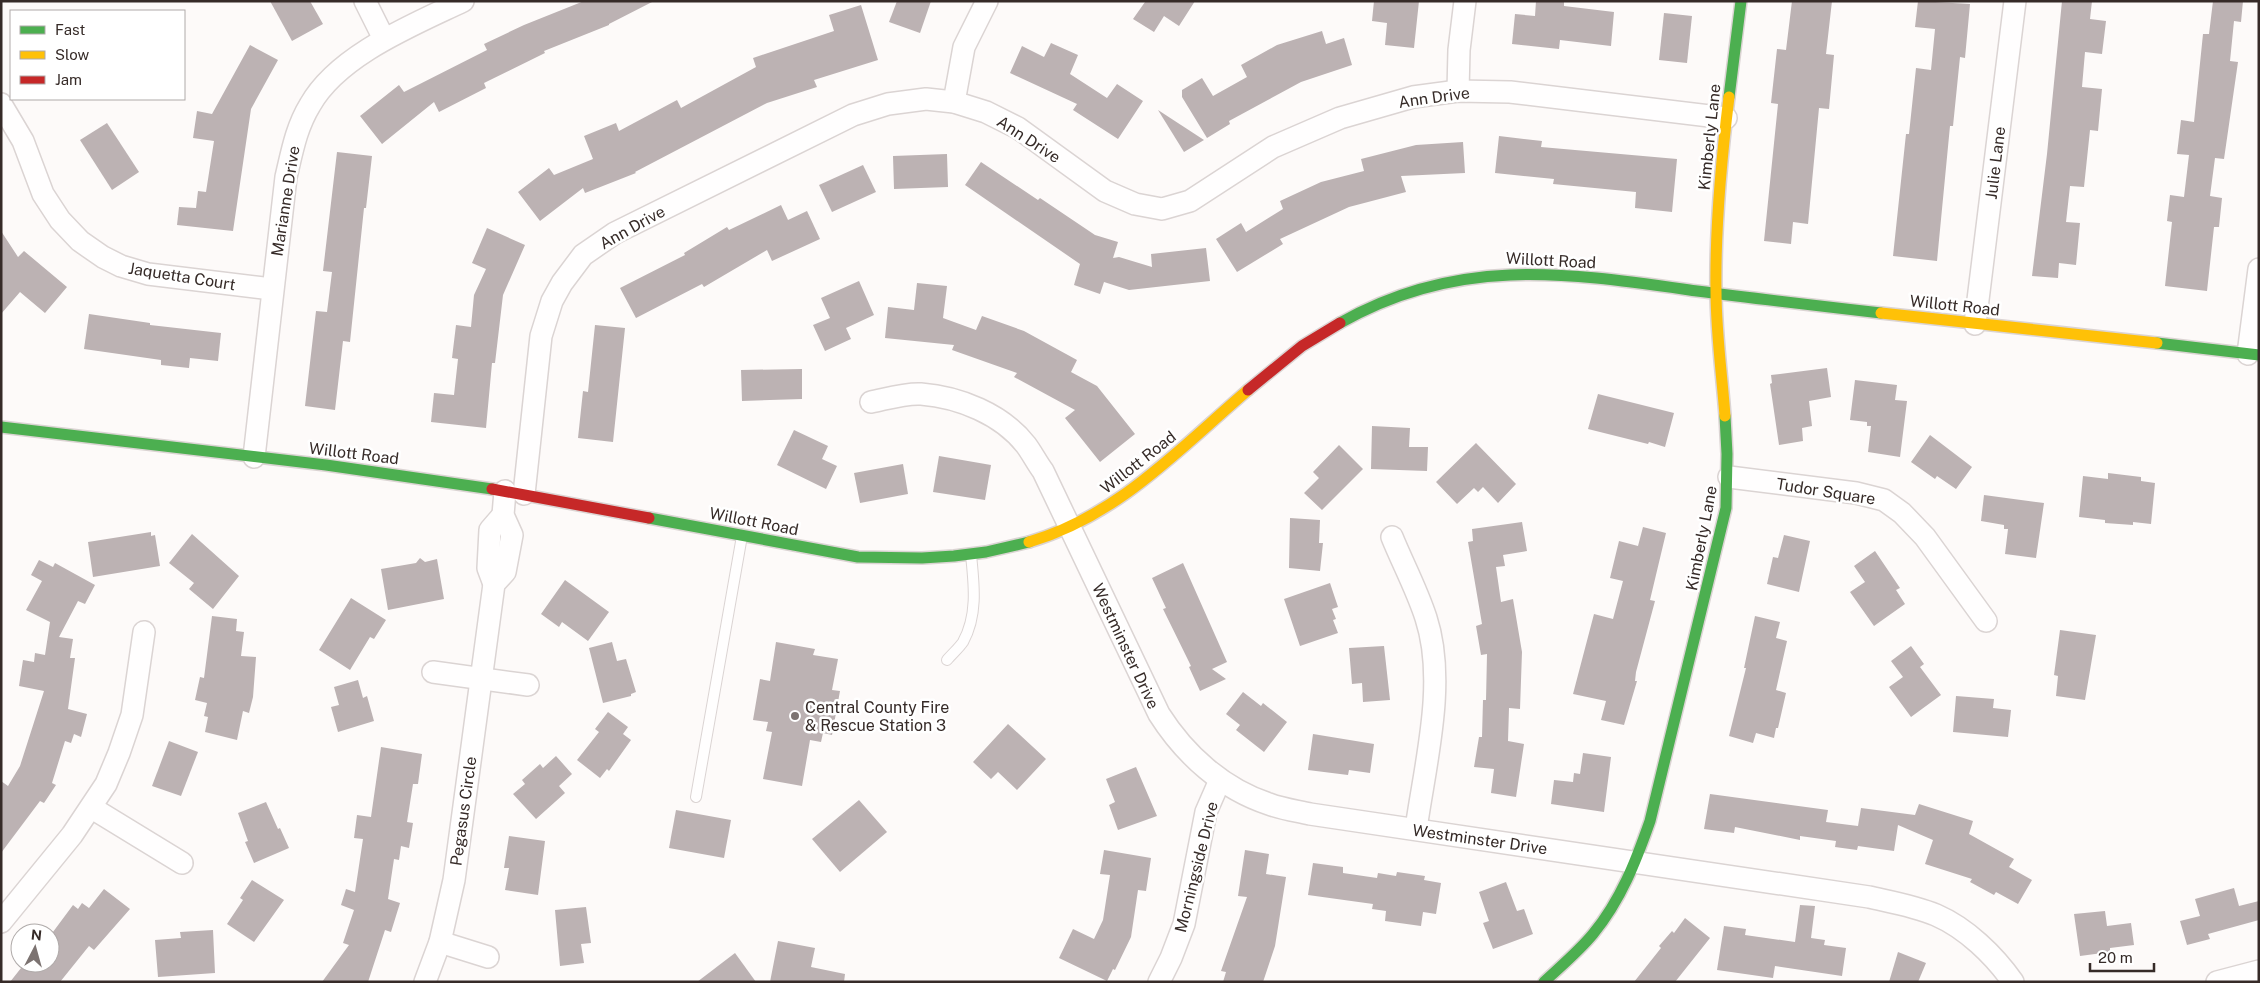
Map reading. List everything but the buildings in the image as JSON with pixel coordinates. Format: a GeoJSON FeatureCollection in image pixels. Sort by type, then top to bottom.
{"type":"FeatureCollection","features":[{"type":"Feature","properties":{"kind":"main road","name":"Kimberly Lane"},"geometry":{"type":"LineString","coordinates":[[1544,982],[1594,933],[1620,894],[1636,862],[1650,822],[1726,508],[1729,478],[1728,434],[1719,355],[1716,293],[1716,229],[1726,118],[1741,1]]}},
{"type":"Feature","properties":{"kind":"main road","name":"Willott Road"},"geometry":{"type":"LineString","coordinates":[[1,427],[364,470],[514,493],[858,557],[902,560],[971,554],[1001,549],[1068,528],[1102,511],[1152,475],[1284,359],[1308,342],[1340,322],[1387,299],[1446,281],[1513,272],[1592,277],[1975,324],[2254,355]]}},
{"type":"Feature","properties":{"kind":"street"},"geometry":{"type":"LineString","coordinates":[[365,1],[384,39]]}},
{"type":"Feature","properties":{"kind":"street","name":"Marianne Drive"},"geometry":{"type":"LineString","coordinates":[[254,457],[286,177],[296,133],[310,104],[325,85],[348,64],[384,39],[463,1]]}},
{"type":"Feature","properties":{"kind":"street"},"geometry":{"type":"LineString","coordinates":[[954,102],[964,47],[987,1]]}},
{"type":"Feature","properties":{"kind":"street"},"geometry":{"type":"LineString","coordinates":[[1458,91],[1459,50],[1465,1]]}},
{"type":"Feature","properties":{"kind":"street","name":"Julie Lane"},"geometry":{"type":"LineString","coordinates":[[1975,324],[2015,1]]}},
{"type":"Feature","properties":{"kind":"street","name":"Ann Drive"},"geometry":{"type":"LineString","coordinates":[[514,493],[541,336],[552,301],[582,255],[615,233],[853,115],[888,104],[926,99],[954,102],[986,112],[1018,128],[1105,191],[1135,204],[1162,208],[1190,201],[1273,147],[1340,118],[1413,97],[1458,91],[1556,96],[1726,118]]}},
{"type":"Feature","properties":{"kind":"street","name":"Jaquetta Court"},"geometry":{"type":"LineString","coordinates":[[1,104],[23,141],[43,194],[60,220],[80,241],[103,257],[121,266],[148,274],[272,289]]}},
{"type":"Feature","properties":{"kind":"street"},"geometry":{"type":"LineString","coordinates":[[2254,355],[2259,269]]}},
{"type":"Feature","properties":{"kind":"street","name":"Westminster Drive"},"geometry":{"type":"LineString","coordinates":[[871,402],[919,394],[955,400],[986,412],[1009,428],[1026,445],[1043,472],[1068,528],[1105,600],[1159,714],[1173,736],[1193,757],[1220,780],[1245,794],[1270,805],[1310,814],[1860,896],[1908,906],[1936,915],[1961,930],[1980,945],[2005,970],[2013,982]]}},
{"type":"Feature","properties":{"kind":"street","name":"Tudor Square"},"geometry":{"type":"LineString","coordinates":[[1729,478],[1856,493],[1884,500],[1902,513],[1925,537],[1986,621]]}},
{"type":"Feature","properties":{"kind":"street","name":"Pegasus Circle"},"geometry":{"type":"LineString","coordinates":[[425,982],[440,942],[454,880],[494,584],[505,572],[512,535],[503,516],[514,493]]}},
{"type":"Feature","properties":{"kind":"street"},"geometry":{"type":"LineString","coordinates":[[1392,537],[1426,619],[1434,659],[1435,690],[1416,829]]}},
{"type":"Feature","properties":{"kind":"street"},"geometry":{"type":"LineString","coordinates":[[1,922],[92,808],[113,769],[132,715],[144,632]]}},
{"type":"Feature","properties":{"kind":"street"},"geometry":{"type":"LineString","coordinates":[[433,672],[528,685]]}},
{"type":"Feature","properties":{"kind":"street","name":"Morningside Drive"},"geometry":{"type":"LineString","coordinates":[[1159,982],[1171,958],[1184,924],[1206,812],[1220,780]]}},
{"type":"Feature","properties":{"kind":"street"},"geometry":{"type":"LineString","coordinates":[[92,808],[182,863]]}},
{"type":"Feature","properties":{"kind":"street"},"geometry":{"type":"LineString","coordinates":[[440,942],[488,957]]}},
{"type":"Feature","properties":{"kind":"street"},"geometry":{"type":"LineString","coordinates":[[2216,982],[2259,971]]}},
{"type":"Feature","properties":{"kind":"lane"},"geometry":{"type":"LineString","coordinates":[[696,797],[742,535]]}},
{"type":"Feature","properties":{"kind":"lane"},"geometry":{"type":"LineString","coordinates":[[948,660],[963,642],[970,623],[974,586],[971,554]]}},
{"type":"Feature","properties":{"kind":"traffic: fast"},"geometry":{"type":"LineString","coordinates":[[1729,97],[1741,1]]}},
{"type":"Feature","properties":{"kind":"traffic: fast"},"geometry":{"type":"LineString","coordinates":[[1340,323],[1384,301],[1428,287],[1472,278],[1515,275],[1559,275],[1604,279],[1881,313]]}},
{"type":"Feature","properties":{"kind":"traffic: fast"},"geometry":{"type":"LineString","coordinates":[[2157,343],[2259,355]]}},
{"type":"Feature","properties":{"kind":"traffic: fast"},"geometry":{"type":"LineString","coordinates":[[1544,982],[1588,940],[1612,908],[1633,865],[1650,821],[1726,508],[1727,454],[1725,416]]}},
{"type":"Feature","properties":{"kind":"traffic: fast"},"geometry":{"type":"LineString","coordinates":[[1,427],[326,465],[492,489]]}},
{"type":"Feature","properties":{"kind":"traffic: fast"},"geometry":{"type":"LineString","coordinates":[[649,518],[858,557],[922,558],[954,556],[986,552],[1029,542]]}},
{"type":"Feature","properties":{"kind":"traffic: slow"},"geometry":{"type":"LineString","coordinates":[[1725,416],[1716,307],[1716,242],[1723,146],[1729,97]]}},
{"type":"Feature","properties":{"kind":"traffic: slow"},"geometry":{"type":"LineString","coordinates":[[1881,313],[2157,343]]}},
{"type":"Feature","properties":{"kind":"traffic: slow"},"geometry":{"type":"LineString","coordinates":[[1029,542],[1091,516],[1119,498],[1172,457],[1248,390]]}},
{"type":"Feature","properties":{"kind":"traffic: jam"},"geometry":{"type":"LineString","coordinates":[[1248,390],[1302,346],[1340,323]]}},
{"type":"Feature","properties":{"kind":"traffic: jam"},"geometry":{"type":"LineString","coordinates":[[492,489],[649,518]]}},
{"type":"Feature","properties":{"kind":"place","name":"Central County Fire & Rescue Station 3"},"geometry":{"type":"Point","coordinates":[795,716]}}]}
